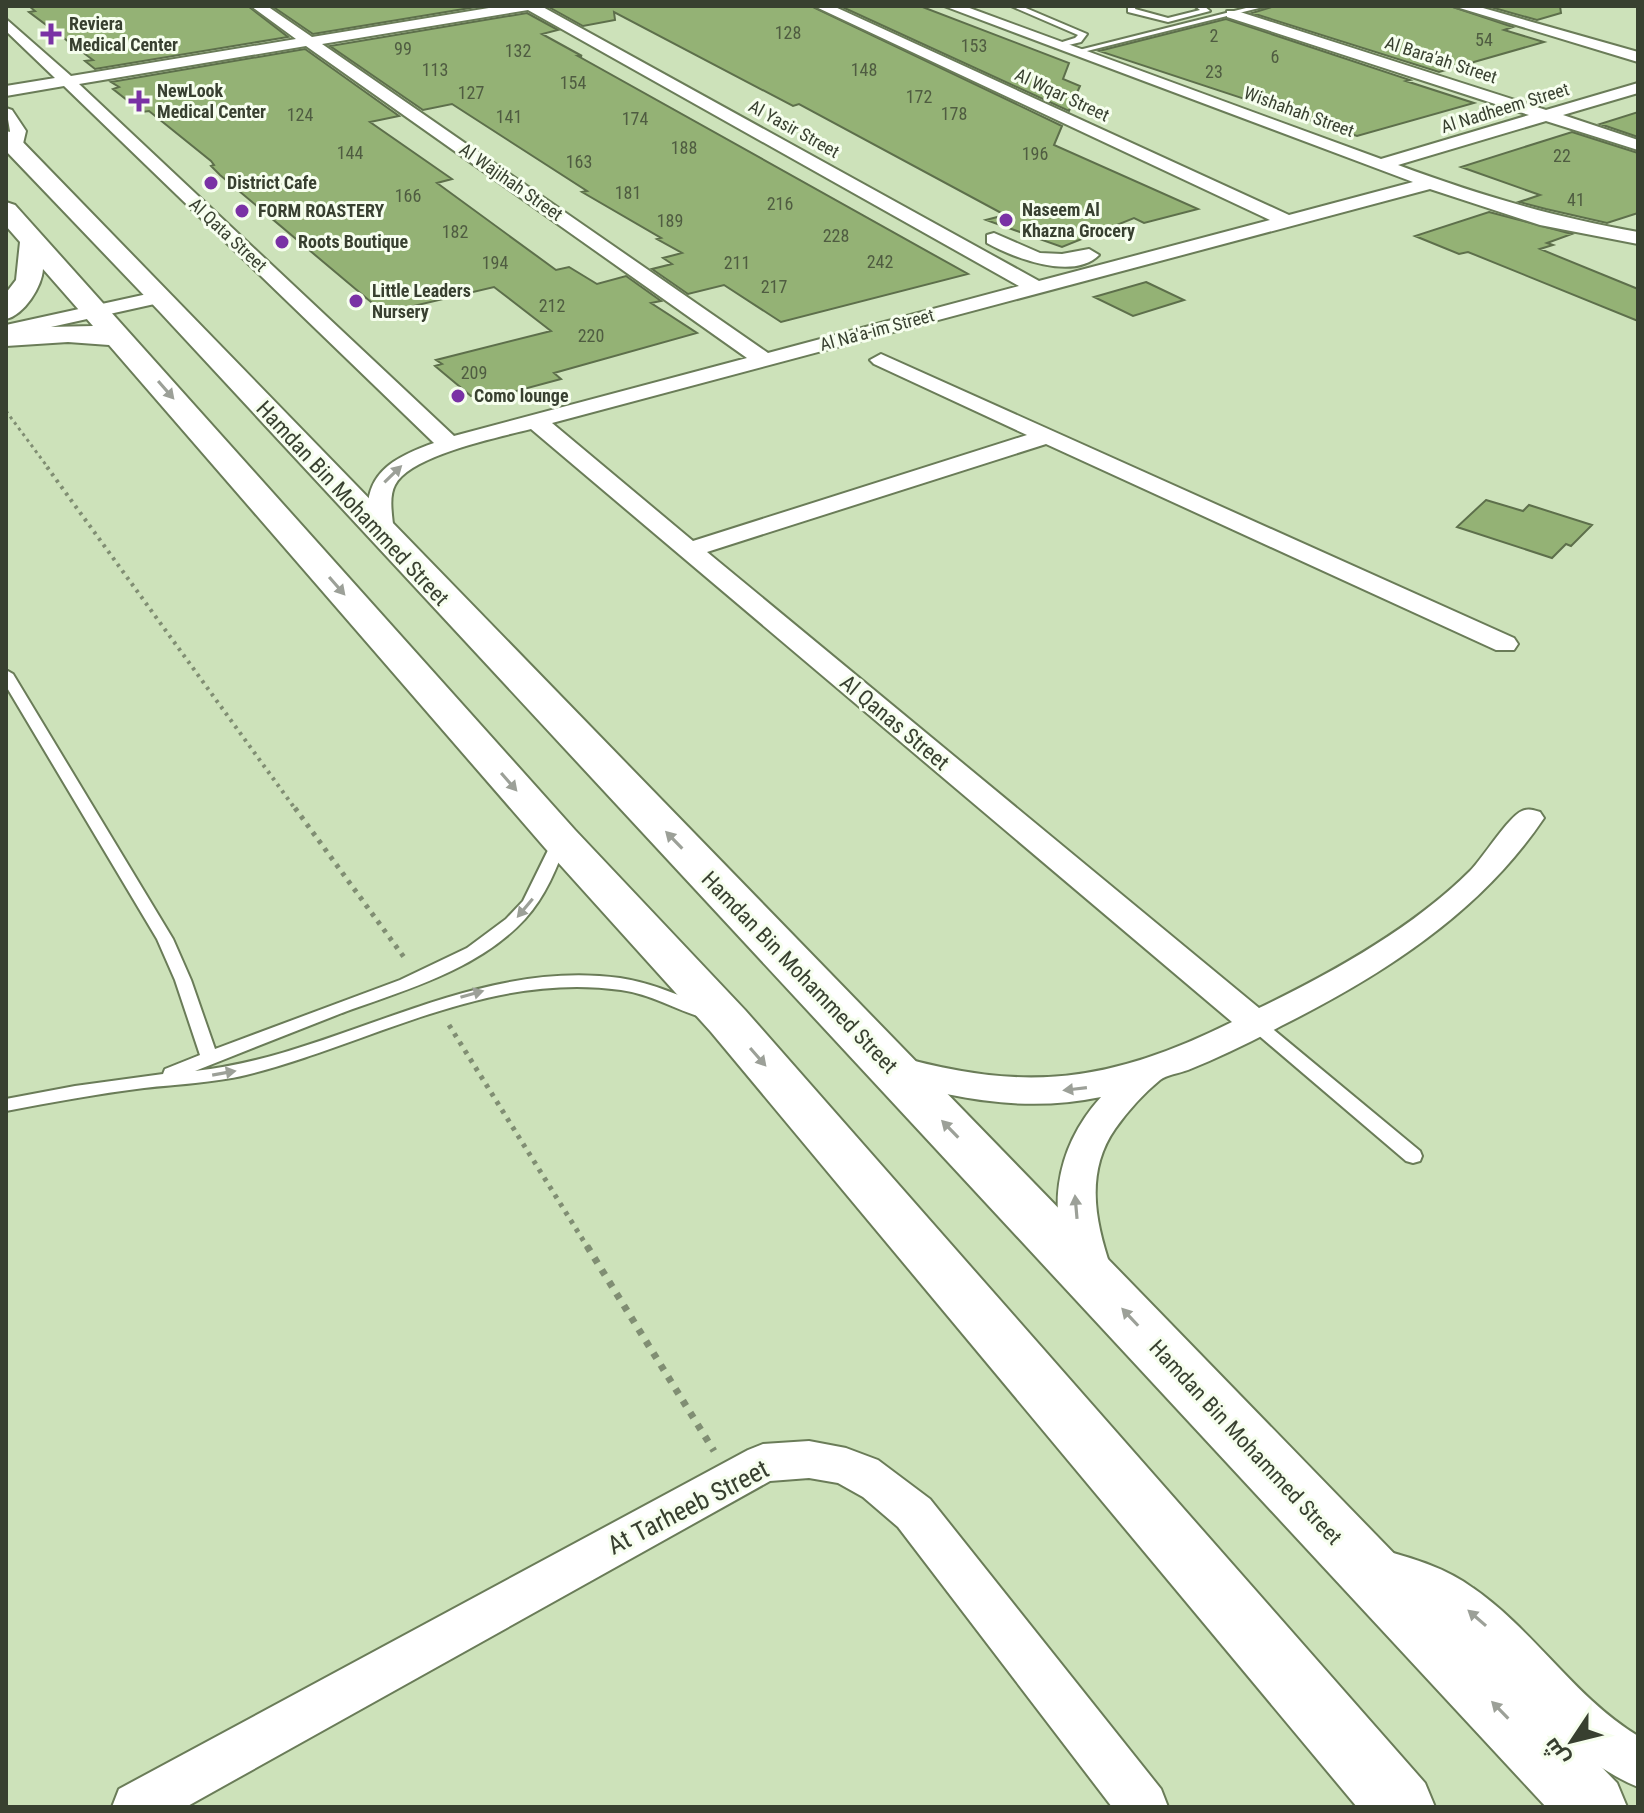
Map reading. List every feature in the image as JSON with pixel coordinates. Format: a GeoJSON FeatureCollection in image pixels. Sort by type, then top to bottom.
{"type":"FeatureCollection","features":[{"type":"Feature","properties":{"kind":"main road","name":"Hamdan Bin Mohammed Street"},"geometry":{"type":"LineString","coordinates":[[9,133],[124,305],[560,839],[728,1021],[1401,1807]]}},
{"type":"Feature","properties":{"kind":"main road"},"geometry":{"type":"LineString","coordinates":[[6,195],[25,204],[124,305],[68,333],[6,334]]}},
{"type":"Feature","properties":{"kind":"main road","name":"Hamdan Bin Mohammed Street"},"geometry":{"type":"LineString","coordinates":[[6,210],[33,240],[124,305],[292,438],[1593,1807]]}},
{"type":"Feature","properties":{"kind":"main road"},"geometry":{"type":"LineString","coordinates":[[6,312],[29,281],[33,240]]}},
{"type":"Feature","properties":{"kind":"main road"},"geometry":{"type":"LineString","coordinates":[[177,355],[231,409],[292,438]]}},
{"type":"Feature","properties":{"kind":"street","name":"Al Wajihah Street"},"geometry":{"type":"LineString","coordinates":[[258,6],[764,360]]}},
{"type":"Feature","properties":{"kind":"street"},"geometry":{"type":"LineString","coordinates":[[6,91],[529,6]]}},
{"type":"Feature","properties":{"kind":"street","name":"Al Yasir Street"},"geometry":{"type":"LineString","coordinates":[[529,6],[1037,288]]}},
{"type":"Feature","properties":{"kind":"street","name":"Al Wqar Street"},"geometry":{"type":"LineString","coordinates":[[821,6],[1287,221]]}},
{"type":"Feature","properties":{"kind":"street","name":"Wishahah Street"},"geometry":{"type":"LineString","coordinates":[[951,6],[1072,45],[1517,213],[1638,238]]}},
{"type":"Feature","properties":{"kind":"street"},"geometry":{"type":"LineString","coordinates":[[1460,6],[1638,57]]}},
{"type":"Feature","properties":{"kind":"street","name":"Al Bara'ah Street"},"geometry":{"type":"LineString","coordinates":[[1232,14],[1638,145]]}},
{"type":"Feature","properties":{"kind":"street","name":"Al Qata Street"},"geometry":{"type":"LineString","coordinates":[[6,23],[451,446]]}},
{"type":"Feature","properties":{"kind":"street"},"geometry":{"type":"LineString","coordinates":[[6,100],[41,87]]}},
{"type":"Feature","properties":{"kind":"street","name":"Al Nadheem Street"},"geometry":{"type":"LineString","coordinates":[[1383,164],[1638,88]]}},
{"type":"Feature","properties":{"kind":"street","name":"Al Na'a-im Street"},"geometry":{"type":"LineString","coordinates":[[382,534],[381,487],[388,475],[403,464],[451,446],[1431,183]]}},
{"type":"Feature","properties":{"kind":"street"},"geometry":{"type":"LineString","coordinates":[[944,236],[964,232],[986,235],[1028,258],[1044,262],[1071,260],[1132,244]]}},
{"type":"Feature","properties":{"kind":"street"},"geometry":{"type":"LineString","coordinates":[[6,312],[124,305]]}},
{"type":"Feature","properties":{"kind":"street"},"geometry":{"type":"LineString","coordinates":[[881,360],[1505,644]]}},
{"type":"Feature","properties":{"kind":"street","name":"Al Qanas Street"},"geometry":{"type":"LineString","coordinates":[[535,421],[1256,1024]]}},
{"type":"Feature","properties":{"kind":"street"},"geometry":{"type":"LineString","coordinates":[[689,550],[1047,436]]}},
{"type":"Feature","properties":{"kind":"street"},"geometry":{"type":"LineString","coordinates":[[888,1065],[962,1087],[1014,1092],[1080,1089],[1151,1071],[1256,1024],[1370,957],[1467,891],[1503,855],[1529,818]]}},
{"type":"Feature","properties":{"kind":"street"},"geometry":{"type":"LineString","coordinates":[[1097,1282],[1078,1226],[1074,1199],[1079,1160],[1095,1126],[1119,1096],[1151,1071]]}},
{"type":"Feature","properties":{"kind":"street","name":"At Tarheeb Street"},"geometry":{"type":"LineString","coordinates":[[137,1807],[763,1463],[804,1456],[849,1466],[882,1484],[914,1513],[1143,1807]]}},
{"type":"Feature","properties":{"kind":"street"},"geometry":{"type":"LineString","coordinates":[[1363,1567],[1417,1581],[1467,1609],[1591,1734],[1638,1763]]}},
{"type":"Feature","properties":{"kind":"lane"},"geometry":{"type":"LineString","coordinates":[[1019,6],[1073,26],[1083,34],[1072,45]]}},
{"type":"Feature","properties":{"kind":"lane"},"geometry":{"type":"LineString","coordinates":[[1132,6],[1131,10],[1152,18],[1178,19]]}},
{"type":"Feature","properties":{"kind":"lane"},"geometry":{"type":"LineString","coordinates":[[1072,45],[1206,11],[1199,6]]}},
{"type":"Feature","properties":{"kind":"lane"},"geometry":{"type":"LineString","coordinates":[[1072,45],[1263,6]]}},
{"type":"Feature","properties":{"kind":"lane"},"geometry":{"type":"LineString","coordinates":[[6,674],[165,939],[183,980],[210,1059]]}},
{"type":"Feature","properties":{"kind":"lane"},"geometry":{"type":"LineString","coordinates":[[147,1082],[418,977],[471,953],[512,923],[543,883],[560,839]]}},
{"type":"Feature","properties":{"kind":"lane"},"geometry":{"type":"LineString","coordinates":[[6,1105],[248,1069],[496,987],[557,980],[589,980],[651,991],[728,1021]]}},
{"type":"Feature","properties":{"kind":"lane","name":"Al Qanas Street"},"geometry":{"type":"LineString","coordinates":[[1256,1024],[1413,1156]]}},
{"type":"Feature","properties":{"kind":"path"},"geometry":{"type":"LineString","coordinates":[[6,411],[418,977]]}},
{"type":"Feature","properties":{"kind":"path"},"geometry":{"type":"LineString","coordinates":[[437,1006],[732,1480]]}},
{"type":"Feature","properties":{"kind":"building"},"geometry":{"type":"Polygon","coordinates":[[[29,6],[248,6],[288,37],[95,69],[85,61],[93,60],[29,12],[35,11],[29,6]]]}},
{"type":"Feature","properties":{"kind":"building"},"geometry":{"type":"Polygon","coordinates":[[[272,6],[482,6],[313,34],[272,6]]]}},
{"type":"Feature","properties":{"kind":"building"},"geometry":{"type":"Polygon","coordinates":[[[547,6],[811,6],[1062,126],[1054,145],[1198,209],[1144,223],[1134,218],[1062,247],[986,220],[1005,215],[799,104],[793,106],[614,12],[615,20],[583,26],[547,6]]]}},
{"type":"Feature","properties":{"kind":"building"},"geometry":{"type":"Polygon","coordinates":[[[840,6],[920,6],[1069,63],[1063,79],[1080,86],[1069,111],[840,6]]]}},
{"type":"Feature","properties":{"kind":"building"},"geometry":{"type":"Polygon","coordinates":[[[1275,6],[1450,6],[1513,27],[1504,30],[1544,42],[1439,72],[1252,13],[1275,6]]]}},
{"type":"Feature","properties":{"kind":"building"},"geometry":{"type":"Polygon","coordinates":[[[1487,6],[1560,6],[1561,13],[1537,20],[1487,6]]]}},
{"type":"Feature","properties":{"kind":"building"},"geometry":{"type":"Polygon","coordinates":[[[527,13],[558,30],[542,34],[582,56],[578,56],[968,274],[781,322],[724,285],[688,294],[652,269],[672,264],[663,258],[682,253],[657,239],[661,238],[582,192],[587,191],[452,104],[423,110],[330,46],[527,13]]]}},
{"type":"Feature","properties":{"kind":"building"},"geometry":{"type":"Polygon","coordinates":[[[1226,19],[1474,103],[1357,136],[1099,51],[1226,19]]]}},
{"type":"Feature","properties":{"kind":"building"},"geometry":{"type":"Polygon","coordinates":[[[305,49],[399,116],[370,122],[452,179],[437,183],[556,270],[569,267],[597,284],[626,276],[661,301],[651,303],[697,333],[554,373],[561,379],[483,400],[476,394],[471,396],[435,366],[442,364],[436,360],[551,331],[494,287],[384,313],[220,175],[211,166],[214,165],[211,161],[149,111],[142,112],[113,89],[119,87],[111,82],[305,49]]]}},
{"type":"Feature","properties":{"kind":"building"},"geometry":{"type":"Polygon","coordinates":[[[1638,112],[1638,137],[1600,124],[1638,112]]]}},
{"type":"Feature","properties":{"kind":"building"},"geometry":{"type":"Polygon","coordinates":[[[1572,132],[1638,153],[1638,213],[1607,223],[1519,202],[1540,195],[1461,167],[1572,132]]]}},
{"type":"Feature","properties":{"kind":"building"},"geometry":{"type":"Polygon","coordinates":[[[1489,212],[1572,234],[1547,243],[1553,245],[1540,249],[1638,289],[1638,321],[1468,252],[1459,254],[1415,236],[1489,212]]]}},
{"type":"Feature","properties":{"kind":"building"},"geometry":{"type":"Polygon","coordinates":[[[1146,282],[1184,300],[1133,316],[1094,297],[1146,282]]]}},
{"type":"Feature","properties":{"kind":"building"},"geometry":{"type":"Polygon","coordinates":[[[1486,500],[1523,511],[1529,505],[1592,525],[1571,546],[1566,544],[1552,558],[1457,527],[1486,500]]]}},
{"type":"Feature","properties":{"kind":"place","name":"Reviera Medical Center"},"geometry":{"type":"Point","coordinates":[51,34]}},
{"type":"Feature","properties":{"kind":"place","name":"NewLook Medical Center"},"geometry":{"type":"Point","coordinates":[139,101]}},
{"type":"Feature","properties":{"kind":"place","name":"District Cafe"},"geometry":{"type":"Point","coordinates":[211,183]}},
{"type":"Feature","properties":{"kind":"place","name":"FORM ROASTERY"},"geometry":{"type":"Point","coordinates":[242,211]}},
{"type":"Feature","properties":{"kind":"place","name":"Naseem Al Khazna Grocery"},"geometry":{"type":"Point","coordinates":[1006,220]}},
{"type":"Feature","properties":{"kind":"place","name":"Roots Boutique"},"geometry":{"type":"Point","coordinates":[282,242]}},
{"type":"Feature","properties":{"kind":"place","name":"Little Leaders Nursery"},"geometry":{"type":"Point","coordinates":[356,301]}},
{"type":"Feature","properties":{"kind":"place","name":"Como lounge"},"geometry":{"type":"Point","coordinates":[458,396]}}]}
